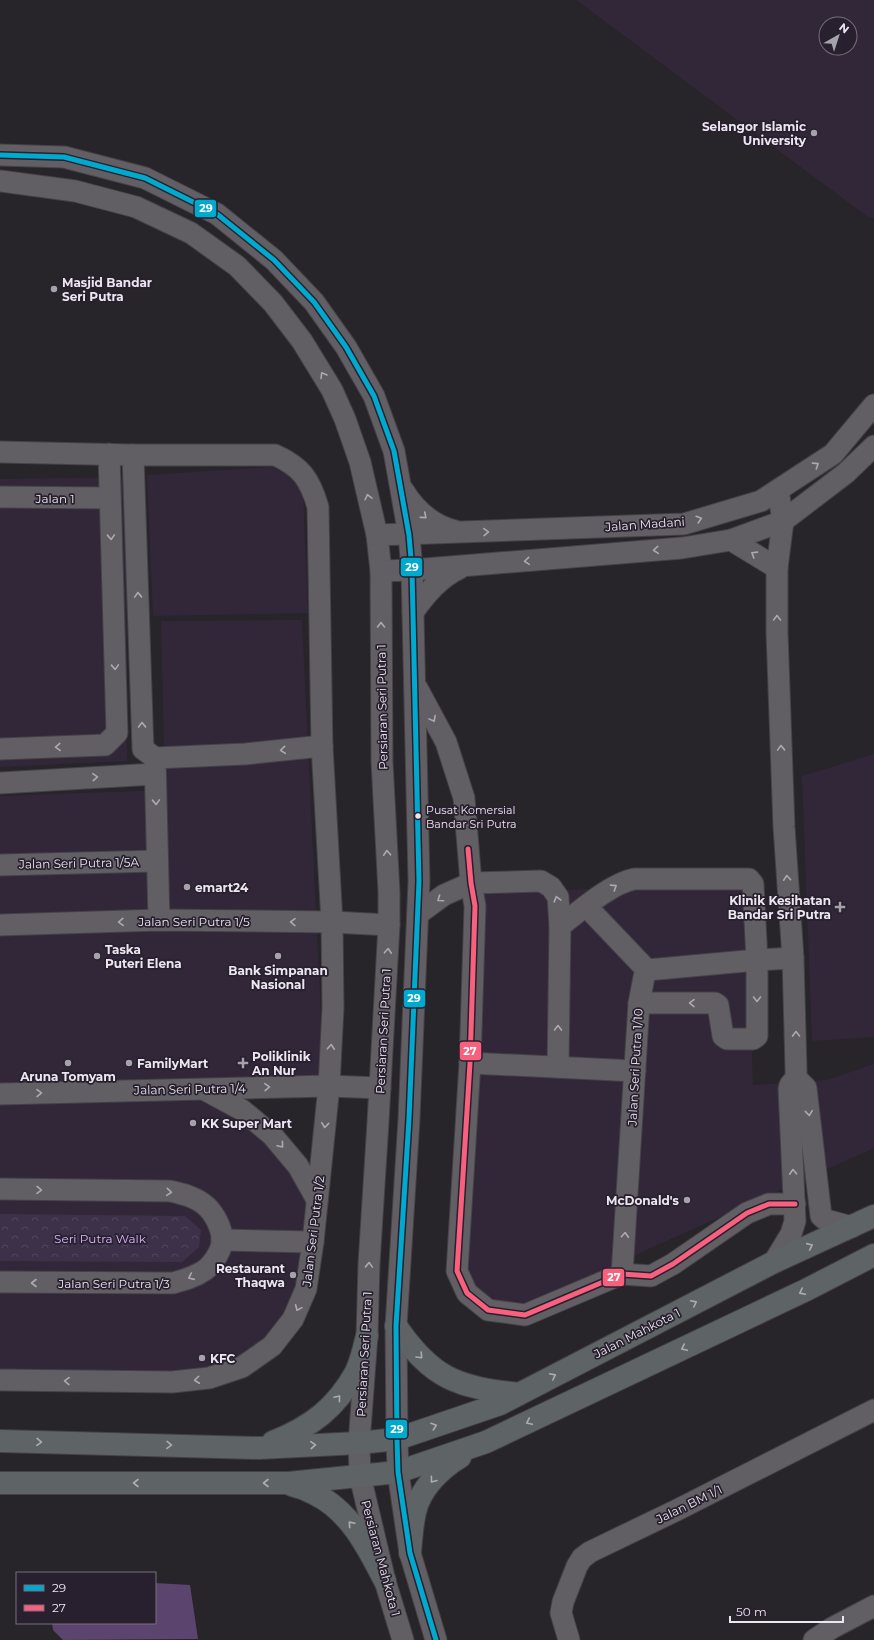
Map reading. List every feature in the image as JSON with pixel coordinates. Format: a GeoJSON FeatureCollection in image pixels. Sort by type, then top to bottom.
{"type":"FeatureCollection","features":[{"type":"Feature","properties":{"kind":"main road","name":"Jalan Mahkota 1"},"geometry":{"type":"LineString","coordinates":[[0,1441],[259,1448],[359,1443],[397,1439],[500,1404],[774,1262],[874,1216]]}},
{"type":"Feature","properties":{"kind":"main road"},"geometry":{"type":"LineString","coordinates":[[410,1553],[415,1511],[423,1493],[436,1475],[452,1462],[486,1442],[806,1290],[874,1255]]}},
{"type":"Feature","properties":{"kind":"main road"},"geometry":{"type":"LineString","coordinates":[[396,1326],[407,1342],[423,1360],[441,1375],[466,1386],[490,1391],[519,1394]]}},
{"type":"Feature","properties":{"kind":"main road"},"geometry":{"type":"LineString","coordinates":[[259,1448],[296,1433],[317,1419],[339,1397],[356,1371],[367,1336]]}},
{"type":"Feature","properties":{"kind":"main road"},"geometry":{"type":"LineString","coordinates":[[0,1483],[289,1483],[398,1472],[486,1442]]}},
{"type":"Feature","properties":{"kind":"main road"},"geometry":{"type":"LineString","coordinates":[[289,1483],[316,1494],[338,1510],[359,1534],[385,1581]]}},
{"type":"Feature","properties":{"kind":"street"},"geometry":{"type":"LineString","coordinates":[[0,155],[64,157],[145,178],[217,214],[274,260],[314,302],[346,347],[374,396],[394,451],[409,535],[412,570],[419,881],[409,1119],[396,1326],[398,1472],[410,1553],[436,1640]]}},
{"type":"Feature","properties":{"kind":"street","name":"Persiaran Seri Putra 1"},"geometry":{"type":"LineString","coordinates":[[0,180],[75,191],[136,207],[191,233],[236,266],[273,303],[302,341],[332,390],[345,419],[360,462],[377,536],[381,571],[382,762],[389,892],[389,925],[369,1264],[367,1336],[359,1443],[360,1476]]}},
{"type":"Feature","properties":{"kind":"street","name":"Jalan Madani"},"geometry":{"type":"LineString","coordinates":[[377,536],[684,524],[761,501],[833,454],[874,405]]}},
{"type":"Feature","properties":{"kind":"street"},"geometry":{"type":"LineString","coordinates":[[381,571],[412,570],[682,548],[731,540],[783,521],[846,473],[874,446]]}},
{"type":"Feature","properties":{"kind":"street","name":"Jalan Seri Putra 1/2"},"geometry":{"type":"LineString","coordinates":[[0,452],[275,456],[290,462],[304,474],[313,490],[318,507],[322,746],[332,922],[336,1086],[317,1200],[306,1289],[293,1320],[272,1346],[242,1367],[209,1378],[172,1382],[0,1380]]}},
{"type":"Feature","properties":{"kind":"street"},"geometry":{"type":"LineString","coordinates":[[0,749],[104,745],[117,733],[109,454]]}},
{"type":"Feature","properties":{"kind":"street"},"geometry":{"type":"LineString","coordinates":[[133,455],[143,749],[155,766],[159,920]]}},
{"type":"Feature","properties":{"kind":"street"},"geometry":{"type":"LineString","coordinates":[[400,486],[408,499],[429,520],[442,528],[461,533]]}},
{"type":"Feature","properties":{"kind":"street"},"geometry":{"type":"LineString","coordinates":[[774,1262],[791,1234],[795,1221],[789,1089],[796,1075],[793,958],[783,820],[777,633],[777,568],[783,521],[778,490]]}},
{"type":"Feature","properties":{"kind":"street","name":"Jalan 1"},"geometry":{"type":"LineString","coordinates":[[0,498],[110,498]]}},
{"type":"Feature","properties":{"kind":"street"},"geometry":{"type":"LineString","coordinates":[[731,540],[777,568]]}},
{"type":"Feature","properties":{"kind":"street"},"geometry":{"type":"LineString","coordinates":[[413,612],[435,584],[448,573],[464,566]]}},
{"type":"Feature","properties":{"kind":"street"},"geometry":{"type":"LineString","coordinates":[[415,684],[446,742],[464,798],[471,883],[475,906],[470,1063],[457,1271],[467,1293],[488,1310],[525,1315],[622,1274],[651,1276],[673,1264],[747,1213],[768,1204],[795,1204]]}},
{"type":"Feature","properties":{"kind":"street"},"geometry":{"type":"LineString","coordinates":[[0,783],[322,746]]}},
{"type":"Feature","properties":{"kind":"street","name":"Jalan Seri Putra 1/5A"},"geometry":{"type":"LineString","coordinates":[[0,865],[157,861]]}},
{"type":"Feature","properties":{"kind":"street"},"geometry":{"type":"LineString","coordinates":[[560,926],[586,906],[624,881],[634,879],[749,879],[753,884],[757,960],[757,1036],[753,1039],[727,1039],[724,1036],[718,1005],[716,1003],[639,1003]]}},
{"type":"Feature","properties":{"kind":"street"},"geometry":{"type":"LineString","coordinates":[[389,925],[408,904],[419,881]]}},
{"type":"Feature","properties":{"kind":"street"},"geometry":{"type":"LineString","coordinates":[[418,914],[444,895],[471,883],[541,881],[551,887],[558,896],[560,926],[558,1068]]}},
{"type":"Feature","properties":{"kind":"street"},"geometry":{"type":"LineString","coordinates":[[359,924],[379,910],[389,892]]}},
{"type":"Feature","properties":{"kind":"street"},"geometry":{"type":"LineString","coordinates":[[586,906],[648,970],[793,958]]}},
{"type":"Feature","properties":{"kind":"street","name":"Jalan Seri Putra 1/5"},"geometry":{"type":"LineString","coordinates":[[0,925],[159,920],[332,922],[389,925]]}},
{"type":"Feature","properties":{"kind":"street","name":"Jalan Seri Putra 1/10"},"geometry":{"type":"LineString","coordinates":[[622,1274],[639,1003],[644,977],[648,970]]}},
{"type":"Feature","properties":{"kind":"street"},"geometry":{"type":"LineString","coordinates":[[336,1086],[358,1081],[366,1075],[382,1058]]}},
{"type":"Feature","properties":{"kind":"street"},"geometry":{"type":"LineString","coordinates":[[470,1063],[635,1071]]}},
{"type":"Feature","properties":{"kind":"street"},"geometry":{"type":"LineString","coordinates":[[796,1075],[806,1088],[821,1216],[826,1220],[852,1227]]}},
{"type":"Feature","properties":{"kind":"street"},"geometry":{"type":"LineString","coordinates":[[336,1086],[356,1093],[372,1109],[378,1122]]}},
{"type":"Feature","properties":{"kind":"street","name":"Jalan Seri Putra 1/4"},"geometry":{"type":"LineString","coordinates":[[0,1094],[336,1086],[380,1088]]}},
{"type":"Feature","properties":{"kind":"street"},"geometry":{"type":"LineString","coordinates":[[380,1088],[409,1119]]}},
{"type":"Feature","properties":{"kind":"street"},"geometry":{"type":"LineString","coordinates":[[205,1089],[242,1110],[272,1135],[298,1166],[317,1200]]}},
{"type":"Feature","properties":{"kind":"street"},"geometry":{"type":"LineString","coordinates":[[0,1189],[170,1191],[190,1195],[207,1206],[218,1223],[222,1240],[313,1242]]}},
{"type":"Feature","properties":{"kind":"street","name":"Jalan Seri Putra 1/3"},"geometry":{"type":"LineString","coordinates":[[0,1282],[173,1283],[191,1278],[206,1270],[217,1256],[222,1240]]}},
{"type":"Feature","properties":{"kind":"street","name":"Jalan BM 1/1"},"geometry":{"type":"LineString","coordinates":[[569,1640],[561,1613],[563,1602],[577,1566],[582,1558],[590,1552],[677,1510],[874,1410]]}},
{"type":"Feature","properties":{"kind":"street","name":"Persiaran Mahkota 1"},"geometry":{"type":"LineString","coordinates":[[360,1476],[385,1581],[403,1640]]}},
{"type":"Feature","properties":{"kind":"street"},"geometry":{"type":"LineString","coordinates":[[0,1489],[25,1484]]}},
{"type":"Feature","properties":{"kind":"street"},"geometry":{"type":"LineString","coordinates":[[814,1640],[832,1628],[874,1606]]}},
{"type":"Feature","properties":{"kind":"shaded area","name":"Selangor Islamic University"},"geometry":{"type":"Polygon","coordinates":[[[576,0],[874,0],[874,218],[868,217],[576,0]]]}},
{"type":"Feature","properties":{"kind":"shaded area"},"geometry":{"type":"Polygon","coordinates":[[[271,467],[289,475],[303,493],[308,613],[153,616],[147,475],[271,467]]]}},
{"type":"Feature","properties":{"kind":"shaded area"},"geometry":{"type":"Polygon","coordinates":[[[126,477],[127,761],[0,767],[0,479],[126,477]]]}},
{"type":"Feature","properties":{"kind":"shaded area"},"geometry":{"type":"Polygon","coordinates":[[[302,620],[324,1080],[201,1083],[295,1172],[310,1203],[301,1288],[269,1339],[240,1361],[206,1374],[0,1375],[0,796],[165,790],[161,621],[302,620]]]}},
{"type":"Feature","properties":{"kind":"shaded area","name":"Klinik Kesihatan Bandar Sri Putra"},"geometry":{"type":"Polygon","coordinates":[[[874,754],[874,1037],[812,1041],[802,776],[874,754]]]}},
{"type":"Feature","properties":{"kind":"shaded area"},"geometry":{"type":"Polygon","coordinates":[[[746,885],[753,1085],[827,1080],[874,1064],[874,1148],[653,1247],[525,1307],[493,1304],[476,1291],[466,1269],[479,1043],[484,892],[746,885]]]}},
{"type":"Feature","properties":{"kind":"shaded area"},"geometry":{"type":"Polygon","coordinates":[[[156,1583],[190,1585],[198,1639],[63,1640],[53,1630],[52,1624],[156,1624],[156,1583]]]}},
{"type":"Feature","properties":{"kind":"green space","name":"Seri Putra Walk"},"geometry":{"type":"Polygon","coordinates":[[[0,1214],[185,1216],[201,1230],[199,1247],[182,1262],[0,1261],[0,1214]]]}},
{"type":"Feature","properties":{"kind":"transit line","name":"29"},"geometry":{"type":"LineString","coordinates":[[0,155],[64,157],[145,178],[217,214],[274,260],[314,302],[346,347],[374,396],[394,451],[409,535],[412,570],[419,881],[409,1119],[396,1326],[398,1472],[410,1553],[436,1640]]}},
{"type":"Feature","properties":{"kind":"transit line","name":"27"},"geometry":{"type":"LineString","coordinates":[[468,849],[475,906],[470,1063],[457,1271],[467,1293],[488,1310],[525,1315],[622,1274],[651,1276],[673,1264],[747,1213],[769,1204],[795,1204]]}},
{"type":"Feature","properties":{"kind":"place","name":"Selangor Islamic University"},"geometry":{"type":"Point","coordinates":[814,133]}},
{"type":"Feature","properties":{"kind":"place","name":"Masjid Bandar Seri Putra"},"geometry":{"type":"Point","coordinates":[54,289]}},
{"type":"Feature","properties":{"kind":"place","name":"Pusat Komersial Bandar Sri Putra"},"geometry":{"type":"Point","coordinates":[418,816]}},
{"type":"Feature","properties":{"kind":"place","name":"emart24"},"geometry":{"type":"Point","coordinates":[187,887]}},
{"type":"Feature","properties":{"kind":"place","name":"Klinik Kesihatan Bandar Sri Putra"},"geometry":{"type":"Point","coordinates":[840,907]}},
{"type":"Feature","properties":{"kind":"place","name":"Taska Puteri Elena"},"geometry":{"type":"Point","coordinates":[97,956]}},
{"type":"Feature","properties":{"kind":"place","name":"Bank Simpanan Nasional"},"geometry":{"type":"Point","coordinates":[278,956]}},
{"type":"Feature","properties":{"kind":"place","name":"Aruna Tomyam"},"geometry":{"type":"Point","coordinates":[68,1063]}},
{"type":"Feature","properties":{"kind":"place","name":"FamilyMart"},"geometry":{"type":"Point","coordinates":[129,1063]}},
{"type":"Feature","properties":{"kind":"place","name":"Poliklinik An Nur"},"geometry":{"type":"Point","coordinates":[243,1063]}},
{"type":"Feature","properties":{"kind":"place","name":"KK Super Mart"},"geometry":{"type":"Point","coordinates":[193,1123]}},
{"type":"Feature","properties":{"kind":"place","name":"McDonald's"},"geometry":{"type":"Point","coordinates":[687,1200]}},
{"type":"Feature","properties":{"kind":"place","name":"Restaurant Thaqwa"},"geometry":{"type":"Point","coordinates":[293,1275]}},
{"type":"Feature","properties":{"kind":"place","name":"KFC"},"geometry":{"type":"Point","coordinates":[202,1358]}}]}
